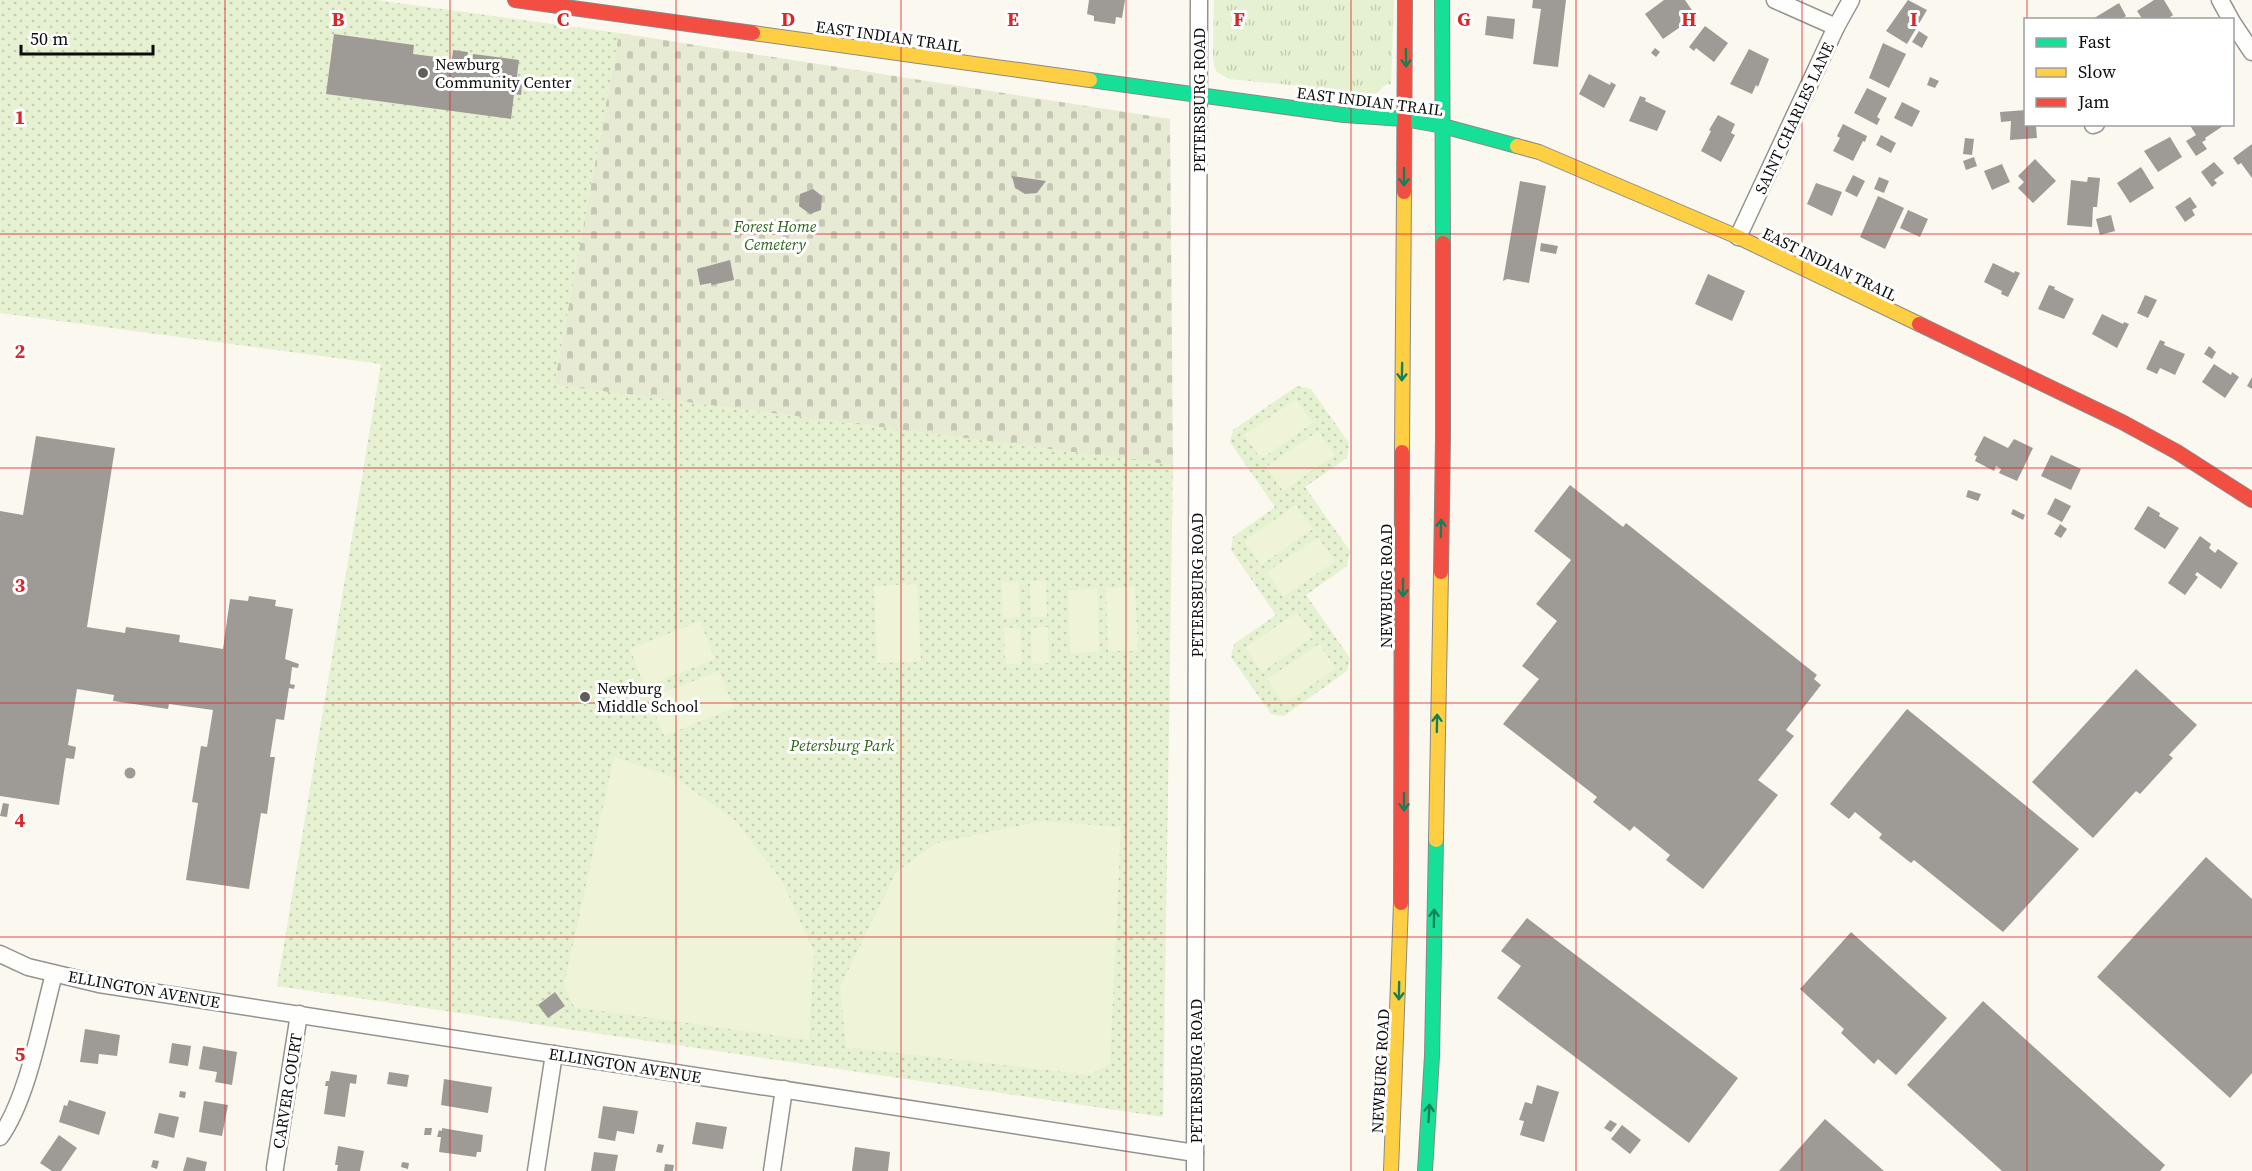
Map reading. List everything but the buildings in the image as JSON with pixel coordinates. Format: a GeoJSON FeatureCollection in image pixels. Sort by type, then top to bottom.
{"type":"FeatureCollection","features":[{"type":"Feature","properties":{"kind":"main road","name":"EAST INDIAN TRAIL"},"geometry":{"type":"LineString","coordinates":[[515,0],[1199,96],[1344,115],[1404,119],[1443,126],[1539,152],[1738,237],[2122,422],[2177,452],[2252,500]]}},
{"type":"Feature","properties":{"kind":"main road","name":"NEWBURG ROAD"},"geometry":{"type":"LineString","coordinates":[[1391,1171],[1398,1067],[1404,815],[1402,427],[1405,0]]}},
{"type":"Feature","properties":{"kind":"main road"},"geometry":{"type":"LineString","coordinates":[[1425,1171],[1432,1056],[1443,437],[1442,0]]}},
{"type":"Feature","properties":{"kind":"street","name":"PETERSBURG ROAD"},"geometry":{"type":"LineString","coordinates":[[1195,1171],[1199,0]]}},
{"type":"Feature","properties":{"kind":"street"},"geometry":{"type":"LineString","coordinates":[[1775,0],[1836,27]]}},
{"type":"Feature","properties":{"kind":"street","name":"SAINT CHARLES LANE"},"geometry":{"type":"LineString","coordinates":[[1738,237],[1836,27],[1851,0]]}},
{"type":"Feature","properties":{"kind":"street"},"geometry":{"type":"LineString","coordinates":[[2220,0],[2229,18]]}},
{"type":"Feature","properties":{"kind":"street"},"geometry":{"type":"LineString","coordinates":[[2234,29],[2252,52]]}},
{"type":"Feature","properties":{"kind":"street","name":"ELLINGTON AVENUE"},"geometry":{"type":"LineString","coordinates":[[0,954],[28,967],[99,984],[1195,1153]]}},
{"type":"Feature","properties":{"kind":"street"},"geometry":{"type":"LineString","coordinates":[[0,1137],[14,1113],[24,1086],[54,974]]}},
{"type":"Feature","properties":{"kind":"street","name":"CARVER COURT"},"geometry":{"type":"LineString","coordinates":[[275,1168],[299,1014]]}},
{"type":"Feature","properties":{"kind":"street"},"geometry":{"type":"LineString","coordinates":[[536,1171],[554,1054]]}},
{"type":"Feature","properties":{"kind":"street"},"geometry":{"type":"LineString","coordinates":[[772,1171],[784,1089]]}},
{"type":"Feature","properties":{"kind":"green space","name":"Petersburg Park"},"geometry":{"type":"Polygon","coordinates":[[[0,0],[376,0],[619,33],[554,385],[1173,465],[1163,1117],[277,986],[381,364],[0,313],[0,0]]]}},
{"type":"Feature","properties":{"kind":"green space"},"geometry":{"type":"Polygon","coordinates":[[[1214,0],[1394,0],[1391,84],[1385,85],[1377,93],[1365,96],[1342,92],[1341,95],[1312,90],[1311,87],[1229,79],[1217,72],[1214,66],[1214,0]]]}},
{"type":"Feature","properties":{"kind":"green space","name":"Forest Home Cemetery"},"geometry":{"type":"Polygon","coordinates":[[[619,33],[1170,119],[1173,465],[554,385],[619,33]]]}},
{"type":"Feature","properties":{"kind":"green space"},"geometry":{"type":"Polygon","coordinates":[[[1297,386],[1311,389],[1349,443],[1347,458],[1305,487],[1350,551],[1347,566],[1306,595],[1350,658],[1347,671],[1284,716],[1271,714],[1231,657],[1234,644],[1276,615],[1231,550],[1233,537],[1275,507],[1230,442],[1233,430],[1297,386]]]}},
{"type":"Feature","properties":{"kind":"green space"},"geometry":{"type":"Polygon","coordinates":[[[1296,399],[1313,423],[1261,459],[1244,435],[1296,399]]]}},
{"type":"Feature","properties":{"kind":"green space"},"geometry":{"type":"Polygon","coordinates":[[[1318,431],[1335,455],[1283,491],[1266,467],[1318,431]]]}},
{"type":"Feature","properties":{"kind":"green space"},"geometry":{"type":"Polygon","coordinates":[[[1296,505],[1313,529],[1261,565],[1244,541],[1296,505]]]}},
{"type":"Feature","properties":{"kind":"green space"},"geometry":{"type":"Polygon","coordinates":[[[1318,537],[1335,561],[1283,597],[1267,572],[1318,537]]]}},
{"type":"Feature","properties":{"kind":"green space"},"geometry":{"type":"Polygon","coordinates":[[[1030,581],[1046,581],[1047,617],[1031,617],[1030,581]]]}},
{"type":"Feature","properties":{"kind":"green space"},"geometry":{"type":"Polygon","coordinates":[[[1002,582],[1019,582],[1020,617],[1003,618],[1002,582]]]}},
{"type":"Feature","properties":{"kind":"green space"},"geometry":{"type":"Polygon","coordinates":[[[917,584],[921,662],[877,663],[874,586],[917,584]]]}},
{"type":"Feature","properties":{"kind":"green space"},"geometry":{"type":"Polygon","coordinates":[[[1135,587],[1138,651],[1108,651],[1106,588],[1135,587]]]}},
{"type":"Feature","properties":{"kind":"green space"},"geometry":{"type":"Polygon","coordinates":[[[1097,589],[1099,652],[1070,653],[1068,590],[1097,589]]]}},
{"type":"Feature","properties":{"kind":"green space"},"geometry":{"type":"Polygon","coordinates":[[[1297,612],[1314,636],[1262,672],[1245,648],[1297,612]]]}},
{"type":"Feature","properties":{"kind":"green space"},"geometry":{"type":"Polygon","coordinates":[[[700,621],[715,659],[645,687],[630,649],[700,621]]]}},
{"type":"Feature","properties":{"kind":"green space"},"geometry":{"type":"Polygon","coordinates":[[[1048,627],[1049,663],[1032,664],[1031,628],[1048,627]]]}},
{"type":"Feature","properties":{"kind":"green space"},"geometry":{"type":"Polygon","coordinates":[[[1004,628],[1020,628],[1022,664],[1005,664],[1004,628]]]}},
{"type":"Feature","properties":{"kind":"green space"},"geometry":{"type":"Polygon","coordinates":[[[1319,644],[1336,668],[1284,704],[1267,679],[1319,644]]]}},
{"type":"Feature","properties":{"kind":"green space"},"geometry":{"type":"Polygon","coordinates":[[[719,671],[734,708],[664,736],[649,698],[719,671]]]}},
{"type":"Feature","properties":{"kind":"green space"},"geometry":{"type":"Polygon","coordinates":[[[614,757],[675,778],[735,820],[782,881],[814,952],[809,1040],[574,1007],[564,985],[614,757]]]}},
{"type":"Feature","properties":{"kind":"green space"},"geometry":{"type":"Polygon","coordinates":[[[1042,821],[1121,827],[1110,1064],[1089,1075],[846,1047],[840,987],[896,872],[937,843],[1042,821]]]}},
{"type":"Feature","properties":{"kind":"traffic: fast"},"geometry":{"type":"LineString","coordinates":[[1442,0],[1443,243]]}},
{"type":"Feature","properties":{"kind":"traffic: fast"},"geometry":{"type":"LineString","coordinates":[[1090,80],[1344,115],[1404,119],[1443,126],[1517,146]]}},
{"type":"Feature","properties":{"kind":"traffic: fast"},"geometry":{"type":"LineString","coordinates":[[1425,1171],[1432,1056],[1436,840]]}},
{"type":"Feature","properties":{"kind":"traffic: slow"},"geometry":{"type":"LineString","coordinates":[[753,33],[1090,80]]}},
{"type":"Feature","properties":{"kind":"traffic: slow"},"geometry":{"type":"LineString","coordinates":[[1517,146],[1539,152],[1738,237],[1919,324]]}},
{"type":"Feature","properties":{"kind":"traffic: slow"},"geometry":{"type":"LineString","coordinates":[[1402,452],[1404,192]]}},
{"type":"Feature","properties":{"kind":"traffic: slow"},"geometry":{"type":"LineString","coordinates":[[1436,840],[1441,572]]}},
{"type":"Feature","properties":{"kind":"traffic: slow"},"geometry":{"type":"LineString","coordinates":[[1391,1171],[1401,903]]}},
{"type":"Feature","properties":{"kind":"traffic: jam"},"geometry":{"type":"LineString","coordinates":[[515,0],[753,33]]}},
{"type":"Feature","properties":{"kind":"traffic: jam"},"geometry":{"type":"LineString","coordinates":[[1404,192],[1405,0]]}},
{"type":"Feature","properties":{"kind":"traffic: jam"},"geometry":{"type":"LineString","coordinates":[[1441,572],[1443,243]]}},
{"type":"Feature","properties":{"kind":"traffic: jam"},"geometry":{"type":"LineString","coordinates":[[1919,324],[2122,422],[2177,452],[2252,500]]}},
{"type":"Feature","properties":{"kind":"traffic: jam"},"geometry":{"type":"LineString","coordinates":[[1401,903],[1402,452]]}},
{"type":"Feature","properties":{"kind":"place","name":"Newburg Community Center"},"geometry":{"type":"Point","coordinates":[423,73]}},
{"type":"Feature","properties":{"kind":"place","name":"Newburg Middle School"},"geometry":{"type":"Point","coordinates":[585,697]}}]}
